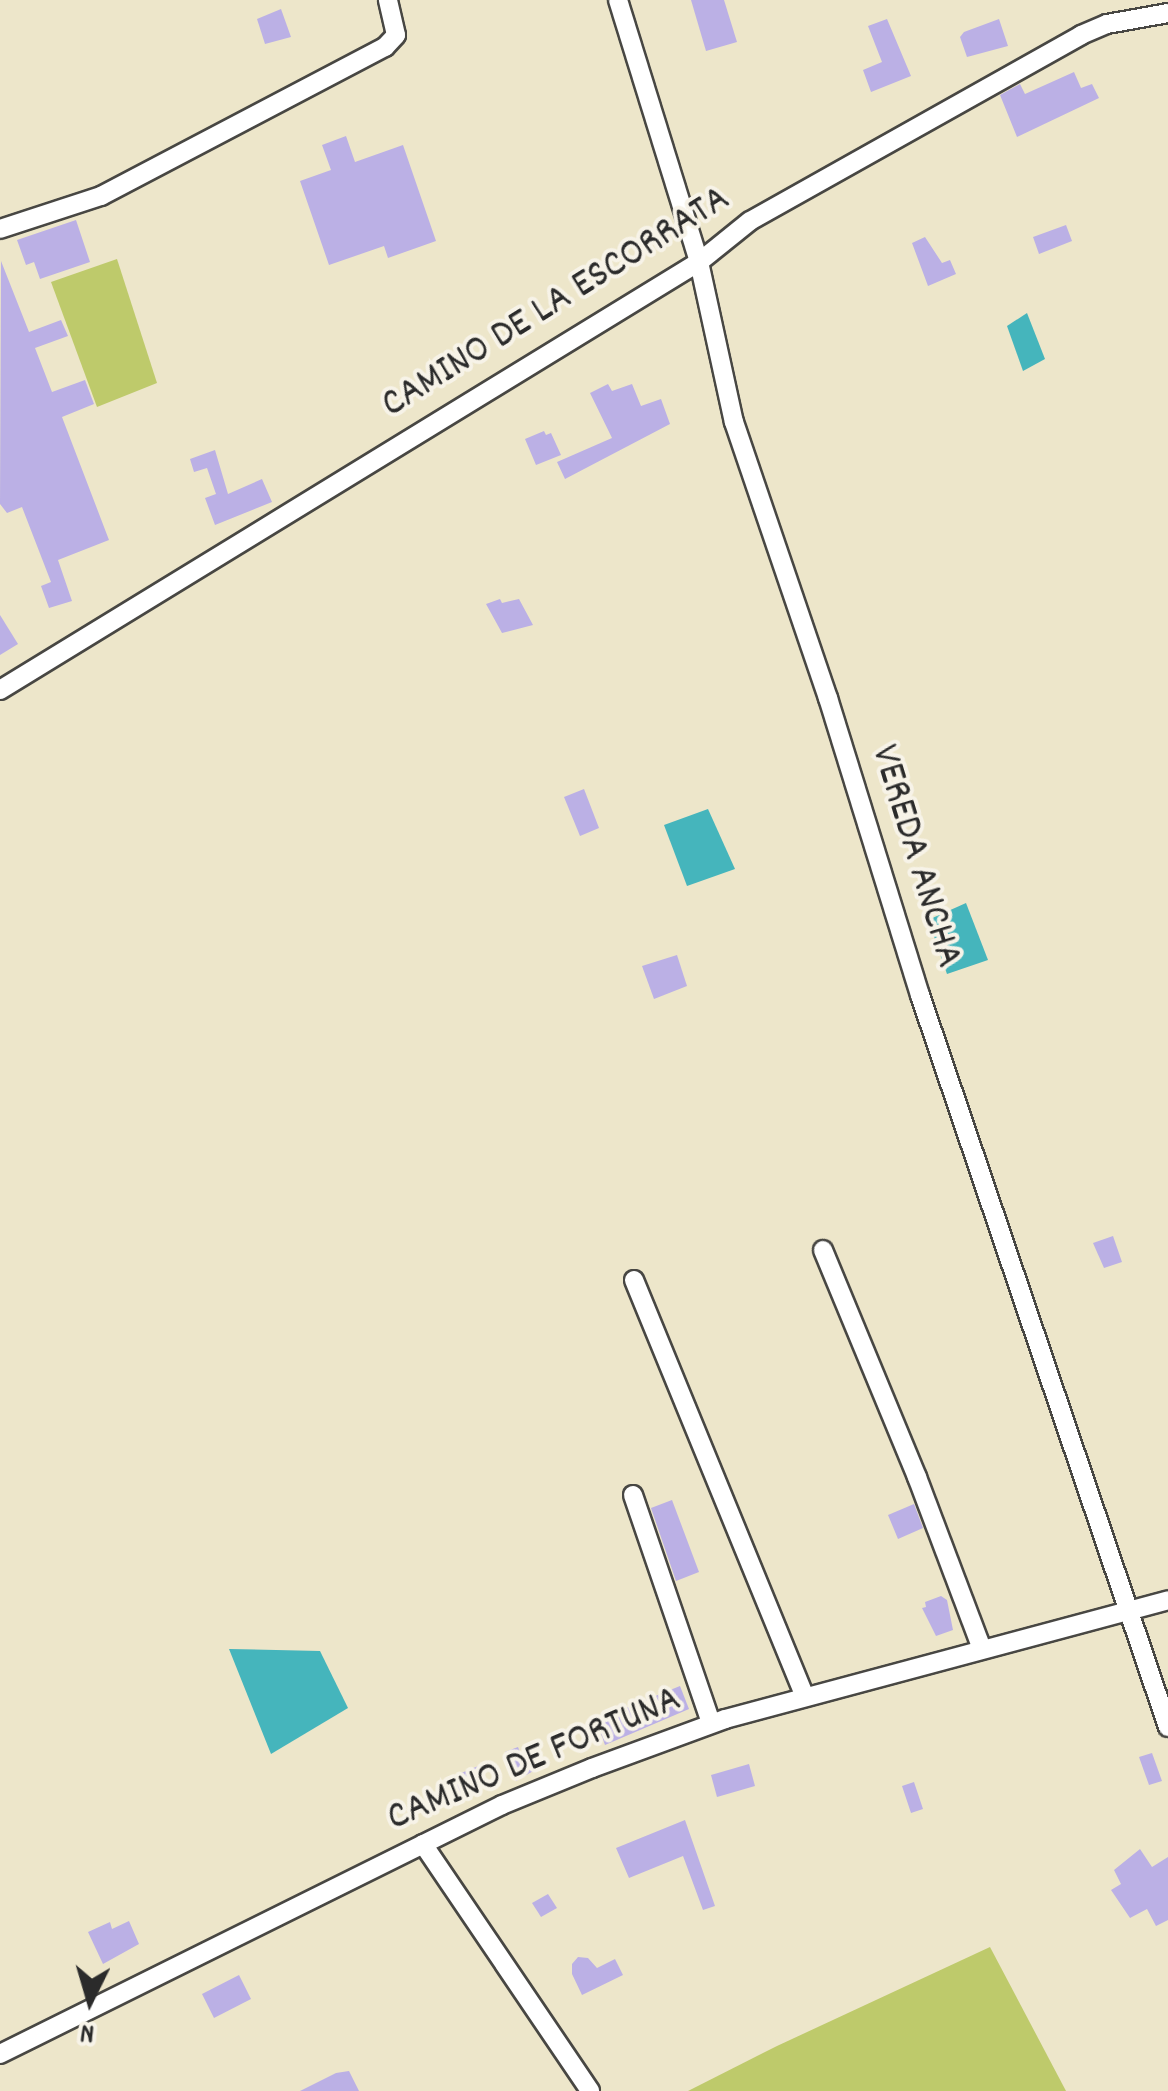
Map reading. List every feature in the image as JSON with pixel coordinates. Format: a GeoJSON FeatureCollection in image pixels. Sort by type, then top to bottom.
{"type":"FeatureCollection","features":[{"type":"Feature","properties":{"kind":"street"},"geometry":{"type":"LineString","coordinates":[[0,229],[101,196],[385,47],[396,35],[388,0]]}},
{"type":"Feature","properties":{"kind":"street","name":"VEREDA ANCHA"},"geometry":{"type":"LineString","coordinates":[[618,0],[698,262],[734,422],[828,698],[920,995],[1168,1727]]}},
{"type":"Feature","properties":{"kind":"street","name":"CAMINO DE LA ESCORRATA"},"geometry":{"type":"LineString","coordinates":[[0,690],[698,262],[750,222],[1081,35],[1108,24],[1168,13]]}},
{"type":"Feature","properties":{"kind":"street"},"geometry":{"type":"LineString","coordinates":[[822,1250],[917,1477],[982,1650]]}},
{"type":"Feature","properties":{"kind":"street"},"geometry":{"type":"LineString","coordinates":[[634,1280],[805,1696]]}},
{"type":"Feature","properties":{"kind":"street"},"geometry":{"type":"LineString","coordinates":[[632,1495],[711,1724]]}},
{"type":"Feature","properties":{"kind":"street","name":"CAMINO DE FORTUNA"},"geometry":{"type":"LineString","coordinates":[[0,2054],[502,1804],[711,1724],[1168,1600]]}},
{"type":"Feature","properties":{"kind":"street"},"geometry":{"type":"LineString","coordinates":[[423,1844],[590,2091]]}},
{"type":"Feature","properties":{"kind":"green space"},"geometry":{"type":"Polygon","coordinates":[[[117,259],[157,383],[97,407],[51,282],[117,259]]]}},
{"type":"Feature","properties":{"kind":"green space"},"geometry":{"type":"Polygon","coordinates":[[[990,1947],[1066,2091],[688,2091],[777,2046],[990,1947]]]}},
{"type":"Feature","properties":{"kind":"water"},"geometry":{"type":"Polygon","coordinates":[[[1027,313],[1045,359],[1023,371],[1007,326],[1027,313]]]}},
{"type":"Feature","properties":{"kind":"water"},"geometry":{"type":"Polygon","coordinates":[[[708,809],[735,869],[687,886],[664,825],[708,809]]]}},
{"type":"Feature","properties":{"kind":"water"},"geometry":{"type":"Polygon","coordinates":[[[966,903],[988,960],[947,974],[928,920],[966,903]]]}},
{"type":"Feature","properties":{"kind":"water"},"geometry":{"type":"Polygon","coordinates":[[[229,1649],[320,1651],[348,1708],[271,1754],[229,1649]]]}},
{"type":"Feature","properties":{"kind":"building"},"geometry":{"type":"Polygon","coordinates":[[[691,0],[724,0],[737,42],[706,51],[691,0]]]}},
{"type":"Feature","properties":{"kind":"building"},"geometry":{"type":"Polygon","coordinates":[[[281,9],[291,37],[265,44],[257,19],[281,9]]]}},
{"type":"Feature","properties":{"kind":"building"},"geometry":{"type":"Polygon","coordinates":[[[887,19],[911,76],[871,92],[863,70],[882,62],[868,26],[887,19]]]}},
{"type":"Feature","properties":{"kind":"building"},"geometry":{"type":"Polygon","coordinates":[[[999,19],[1008,46],[967,57],[960,37],[964,32],[999,19]]]}},
{"type":"Feature","properties":{"kind":"building"},"geometry":{"type":"Polygon","coordinates":[[[1074,72],[1081,88],[1092,84],[1099,98],[1017,137],[1000,95],[1020,84],[1025,94],[1074,72]]]}},
{"type":"Feature","properties":{"kind":"building"},"geometry":{"type":"Polygon","coordinates":[[[346,136],[355,162],[403,145],[436,241],[388,258],[384,246],[329,265],[300,181],[331,170],[322,145],[346,136]]]}},
{"type":"Feature","properties":{"kind":"building"},"geometry":{"type":"Polygon","coordinates":[[[76,220],[90,262],[40,279],[34,262],[26,265],[17,240],[76,220]]]}},
{"type":"Feature","properties":{"kind":"building"},"geometry":{"type":"Polygon","coordinates":[[[1066,225],[1072,241],[1039,254],[1033,237],[1066,225]]]}},
{"type":"Feature","properties":{"kind":"building"},"geometry":{"type":"Polygon","coordinates":[[[925,237],[942,263],[950,260],[956,274],[928,286],[912,243],[925,237]]]}},
{"type":"Feature","properties":{"kind":"building"},"geometry":{"type":"Polygon","coordinates":[[[1,261],[29,332],[61,320],[68,336],[35,348],[52,392],[85,380],[94,404],[62,417],[109,540],[58,560],[72,601],[49,608],[41,586],[51,582],[22,507],[7,513],[0,504],[1,261]]]}},
{"type":"Feature","properties":{"kind":"building"},"geometry":{"type":"Polygon","coordinates":[[[608,384],[612,391],[632,384],[641,406],[661,399],[670,424],[565,479],[557,462],[612,438],[590,393],[608,384]]]}},
{"type":"Feature","properties":{"kind":"building"},"geometry":{"type":"Polygon","coordinates":[[[544,431],[546,435],[551,433],[561,455],[536,465],[525,439],[544,431]]]}},
{"type":"Feature","properties":{"kind":"building"},"geometry":{"type":"Polygon","coordinates":[[[215,450],[228,494],[262,479],[272,502],[215,525],[205,498],[216,494],[207,468],[194,472],[190,459],[215,450]]]}},
{"type":"Feature","properties":{"kind":"building"},"geometry":{"type":"Polygon","coordinates":[[[500,599],[502,603],[519,599],[533,625],[502,633],[486,604],[500,599]]]}},
{"type":"Feature","properties":{"kind":"building"},"geometry":{"type":"Polygon","coordinates":[[[0,615],[18,644],[0,655],[0,615]]]}},
{"type":"Feature","properties":{"kind":"building"},"geometry":{"type":"Polygon","coordinates":[[[584,789],[599,828],[580,836],[564,797],[584,789]]]}},
{"type":"Feature","properties":{"kind":"building"},"geometry":{"type":"Polygon","coordinates":[[[677,955],[687,986],[654,999],[642,966],[677,955]]]}},
{"type":"Feature","properties":{"kind":"building"},"geometry":{"type":"Polygon","coordinates":[[[1113,1236],[1122,1262],[1104,1268],[1093,1243],[1113,1236]]]}},
{"type":"Feature","properties":{"kind":"building"},"geometry":{"type":"Polygon","coordinates":[[[672,1500],[699,1572],[676,1581],[651,1508],[672,1500]]]}},
{"type":"Feature","properties":{"kind":"building"},"geometry":{"type":"Polygon","coordinates":[[[914,1504],[923,1528],[898,1539],[888,1515],[914,1504]]]}},
{"type":"Feature","properties":{"kind":"building"},"geometry":{"type":"Polygon","coordinates":[[[941,1596],[947,1600],[953,1630],[936,1636],[922,1608],[926,1607],[925,1602],[941,1596]]]}},
{"type":"Feature","properties":{"kind":"building"},"geometry":{"type":"Polygon","coordinates":[[[680,1686],[689,1709],[605,1745],[596,1720],[680,1686]]]}},
{"type":"Feature","properties":{"kind":"building"},"geometry":{"type":"Polygon","coordinates":[[[518,1747],[522,1757],[529,1754],[535,1770],[516,1781],[505,1752],[518,1747]]]}},
{"type":"Feature","properties":{"kind":"building"},"geometry":{"type":"Polygon","coordinates":[[[1152,1753],[1162,1781],[1149,1785],[1139,1757],[1152,1753]]]}},
{"type":"Feature","properties":{"kind":"building"},"geometry":{"type":"Polygon","coordinates":[[[749,1764],[755,1786],[717,1797],[711,1775],[749,1764]]]}},
{"type":"Feature","properties":{"kind":"building"},"geometry":{"type":"Polygon","coordinates":[[[478,1766],[483,1780],[476,1783],[480,1792],[459,1800],[454,1776],[478,1766]]]}},
{"type":"Feature","properties":{"kind":"building"},"geometry":{"type":"Polygon","coordinates":[[[914,1782],[923,1809],[911,1813],[902,1786],[914,1782]]]}},
{"type":"Feature","properties":{"kind":"building"},"geometry":{"type":"Polygon","coordinates":[[[685,1820],[715,1906],[703,1910],[683,1856],[629,1878],[616,1848],[685,1820]]]}},
{"type":"Feature","properties":{"kind":"building"},"geometry":{"type":"Polygon","coordinates":[[[1140,1849],[1152,1867],[1168,1857],[1168,1920],[1156,1926],[1147,1909],[1130,1918],[1111,1890],[1121,1884],[1114,1870],[1140,1849]]]}},
{"type":"Feature","properties":{"kind":"building"},"geometry":{"type":"Polygon","coordinates":[[[548,1894],[557,1908],[541,1917],[532,1903],[548,1894]]]}},
{"type":"Feature","properties":{"kind":"building"},"geometry":{"type":"Polygon","coordinates":[[[129,1921],[139,1944],[103,1964],[88,1932],[110,1922],[112,1929],[129,1921]]]}},
{"type":"Feature","properties":{"kind":"building"},"geometry":{"type":"Polygon","coordinates":[[[578,1957],[588,1958],[597,1968],[615,1959],[623,1975],[582,1995],[572,1974],[572,1964],[578,1957]]]}},
{"type":"Feature","properties":{"kind":"building"},"geometry":{"type":"Polygon","coordinates":[[[239,1975],[251,1999],[214,2018],[202,1994],[239,1975]]]}},
{"type":"Feature","properties":{"kind":"building"},"geometry":{"type":"Polygon","coordinates":[[[349,2071],[359,2091],[300,2091],[336,2073],[349,2071]]]}}]}
